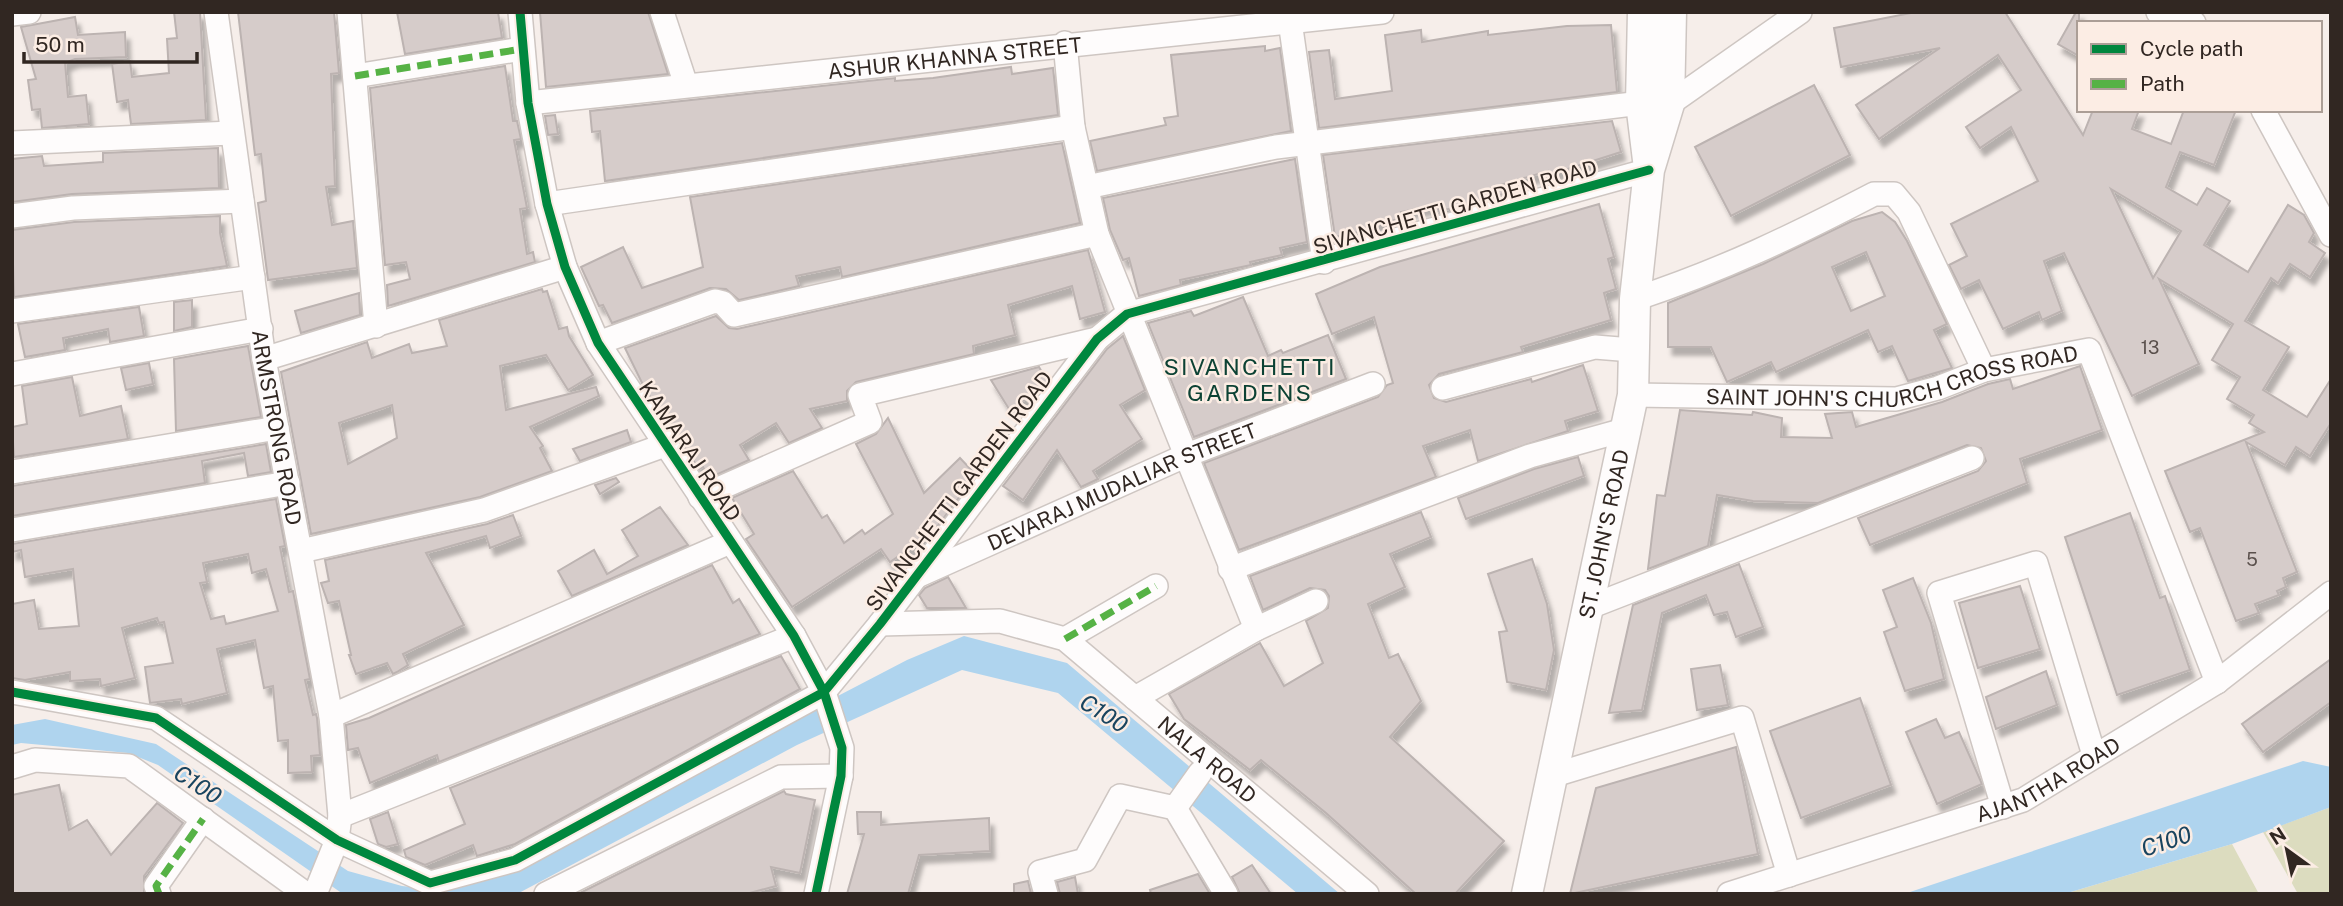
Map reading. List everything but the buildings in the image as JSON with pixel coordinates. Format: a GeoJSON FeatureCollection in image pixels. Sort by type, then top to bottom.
{"type":"FeatureCollection","features":[{"type":"Feature","properties":{"kind":"main road","name":"ST. JOHN'S ROAD"},"geometry":{"type":"LineString","coordinates":[[1527,894],[1633,395],[1635,299],[1649,170],[1651,105],[1643,12]]}},
{"type":"Feature","properties":{"kind":"main road","name":"ST. JOHN'S ROAD"},"geometry":{"type":"LineString","coordinates":[[1651,105],[1671,12]]}},
{"type":"Feature","properties":{"kind":"street"},"geometry":{"type":"LineString","coordinates":[[12,14],[29,12]]}},
{"type":"Feature","properties":{"kind":"street","name":"ARMSTRONG ROAD"},"geometry":{"type":"LineString","coordinates":[[216,12],[264,359],[331,716],[340,816],[335,847],[314,890]]}},
{"type":"Feature","properties":{"kind":"street"},"geometry":{"type":"LineString","coordinates":[[349,12],[376,326]]}},
{"type":"Feature","properties":{"kind":"street","name":"KAMARAJ ROAD"},"geometry":{"type":"LineString","coordinates":[[520,12],[528,103],[547,204],[565,267],[598,343],[794,636],[824,692],[842,748],[841,776],[811,892]]}},
{"type":"Feature","properties":{"kind":"street"},"geometry":{"type":"LineString","coordinates":[[662,12],[686,85]]}},
{"type":"Feature","properties":{"kind":"street","name":"ASHUR KHANNA STREET"},"geometry":{"type":"LineString","coordinates":[[528,103],[1065,43],[1382,12]]}},
{"type":"Feature","properties":{"kind":"street"},"geometry":{"type":"LineString","coordinates":[[1087,187],[1306,144],[1651,105],[1800,12]]}},
{"type":"Feature","properties":{"kind":"street"},"geometry":{"type":"LineString","coordinates":[[2158,12],[2187,21]]}},
{"type":"Feature","properties":{"kind":"street"},"geometry":{"type":"LineString","coordinates":[[1290,21],[1324,262]]}},
{"type":"Feature","properties":{"kind":"street"},"geometry":{"type":"LineString","coordinates":[[1065,43],[1073,127],[1097,234],[1256,629]]}},
{"type":"Feature","properties":{"kind":"street"},"geometry":{"type":"LineString","coordinates":[[355,76],[522,49]]}},
{"type":"Feature","properties":{"kind":"street"},"geometry":{"type":"LineString","coordinates":[[2264,112],[2331,235]]}},
{"type":"Feature","properties":{"kind":"street"},"geometry":{"type":"LineString","coordinates":[[547,204],[1073,127]]}},
{"type":"Feature","properties":{"kind":"street"},"geometry":{"type":"LineString","coordinates":[[12,144],[231,133]]}},
{"type":"Feature","properties":{"kind":"street","name":"SIVANCHETTI GARDEN ROAD"},"geometry":{"type":"LineString","coordinates":[[12,692],[156,718],[335,847],[429,883],[515,860],[824,692],[880,624],[1097,339],[1127,314],[1324,262],[1649,170]]}},
{"type":"Feature","properties":{"kind":"street"},"geometry":{"type":"LineString","coordinates":[[1635,299],[1692,281],[1760,253],[1874,194],[1894,194],[1909,212],[1984,370]]}},
{"type":"Feature","properties":{"kind":"street"},"geometry":{"type":"LineString","coordinates":[[12,216],[73,208],[242,201]]}},
{"type":"Feature","properties":{"kind":"street"},"geometry":{"type":"LineString","coordinates":[[598,343],[715,301],[723,303],[734,315],[1097,234]]}},
{"type":"Feature","properties":{"kind":"street"},"geometry":{"type":"LineString","coordinates":[[264,359],[565,267]]}},
{"type":"Feature","properties":{"kind":"street"},"geometry":{"type":"LineString","coordinates":[[12,311],[253,277]]}},
{"type":"Feature","properties":{"kind":"street"},"geometry":{"type":"LineString","coordinates":[[12,373],[261,328]]}},
{"type":"Feature","properties":{"kind":"street"},"geometry":{"type":"LineString","coordinates":[[700,497],[870,422],[860,395],[1097,339]]}},
{"type":"Feature","properties":{"kind":"street"},"geometry":{"type":"LineString","coordinates":[[1443,388],[1595,347],[1632,350]]}},
{"type":"Feature","properties":{"kind":"street","name":"SAINT JOHN'S CHURCH CROSS ROAD"},"geometry":{"type":"LineString","coordinates":[[1633,395],[1896,399],[1938,388],[1984,370],[2089,350],[2217,682]]}},
{"type":"Feature","properties":{"kind":"street","name":"DEVARAJ MUDALIAR STREET"},"geometry":{"type":"LineString","coordinates":[[912,579],[1187,455],[1373,384]]}},
{"type":"Feature","properties":{"kind":"street"},"geometry":{"type":"LineString","coordinates":[[12,471],[277,428]]}},
{"type":"Feature","properties":{"kind":"street"},"geometry":{"type":"LineString","coordinates":[[1230,569],[1530,456],[1624,430]]}},
{"type":"Feature","properties":{"kind":"street"},"geometry":{"type":"LineString","coordinates":[[300,551],[484,510],[665,445]]}},
{"type":"Feature","properties":{"kind":"street"},"geometry":{"type":"LineString","coordinates":[[1587,608],[1972,458]]}},
{"type":"Feature","properties":{"kind":"street"},"geometry":{"type":"LineString","coordinates":[[12,530],[288,483]]}},
{"type":"Feature","properties":{"kind":"street"},"geometry":{"type":"LineString","coordinates":[[331,716],[730,542]]}},
{"type":"Feature","properties":{"kind":"street"},"geometry":{"type":"LineString","coordinates":[[2003,807],[1939,593],[2036,563],[2094,755]]}},
{"type":"Feature","properties":{"kind":"street"},"geometry":{"type":"LineString","coordinates":[[1065,639],[1156,586]]}},
{"type":"Feature","properties":{"kind":"street","name":"AJANTHA ROAD"},"geometry":{"type":"LineString","coordinates":[[1729,894],[2023,800],[2217,682],[2331,593]]}},
{"type":"Feature","properties":{"kind":"street"},"geometry":{"type":"LineString","coordinates":[[1135,698],[1256,629],[1317,601]]}},
{"type":"Feature","properties":{"kind":"street","name":"NALA ROAD"},"geometry":{"type":"LineString","coordinates":[[880,624],[953,619],[1000,621],[1065,639],[1367,894]]}},
{"type":"Feature","properties":{"kind":"street"},"geometry":{"type":"LineString","coordinates":[[340,816],[794,636]]}},
{"type":"Feature","properties":{"kind":"street"},"geometry":{"type":"LineString","coordinates":[[1551,776],[1742,718],[1788,875]]}},
{"type":"Feature","properties":{"kind":"street"},"geometry":{"type":"LineString","coordinates":[[12,767],[35,760],[130,766],[203,819],[314,890]]}},
{"type":"Feature","properties":{"kind":"street"},"geometry":{"type":"LineString","coordinates":[[1178,803],[1200,773]]}},
{"type":"Feature","properties":{"kind":"street"},"geometry":{"type":"LineString","coordinates":[[546,894],[780,777],[841,776]]}},
{"type":"Feature","properties":{"kind":"street"},"geometry":{"type":"LineString","coordinates":[[1046,894],[1040,872],[1085,860],[1120,796],[1178,803]]}},
{"type":"Feature","properties":{"kind":"street"},"geometry":{"type":"LineString","coordinates":[[1178,803],[1226,894]]}},
{"type":"Feature","properties":{"kind":"street"},"geometry":{"type":"LineString","coordinates":[[159,894],[156,886],[203,819]]}},
{"type":"Feature","properties":{"kind":"green space"},"geometry":{"type":"Polygon","coordinates":[[[2331,807],[2331,894],[2298,894],[2263,832],[2331,807]]]}},
{"type":"Feature","properties":{"kind":"green space"},"geometry":{"type":"Polygon","coordinates":[[[2232,844],[2259,894],[2064,894],[2232,844]]]}},
{"type":"Feature","properties":{"kind":"water","name":"C100"},"geometry":{"type":"Polygon","coordinates":[[[964,636],[1067,663],[1340,894],[1298,894],[1058,693],[962,670],[797,745],[517,894],[343,894],[158,765],[128,753],[21,743],[12,745],[12,725],[45,719],[156,744],[348,871],[402,886],[448,891],[505,869],[907,660],[964,636]]]}},
{"type":"Feature","properties":{"kind":"water","name":"C100"},"geometry":{"type":"Polygon","coordinates":[[[2303,761],[2331,767],[2331,807],[2232,844],[2064,894],[1904,894],[2303,761]]]}},
{"type":"Feature","properties":{"kind":"marked path"},"geometry":{"type":"LineString","coordinates":[[355,76],[522,49]]}},
{"type":"Feature","properties":{"kind":"marked path"},"geometry":{"type":"LineString","coordinates":[[1065,639],[1156,586]]}},
{"type":"Feature","properties":{"kind":"marked path"},"geometry":{"type":"LineString","coordinates":[[159,894],[156,886],[203,819]]}},
{"type":"Feature","properties":{"kind":"cycle path"},"geometry":{"type":"LineString","coordinates":[[520,12],[528,103],[547,204],[565,267],[598,343],[794,636],[824,692],[842,748],[841,776],[816,894]]}},
{"type":"Feature","properties":{"kind":"cycle path"},"geometry":{"type":"LineString","coordinates":[[12,692],[156,718],[337,840],[430,883],[515,860],[824,692],[880,624],[1097,339],[1127,314],[1649,170]]}},
{"type":"Feature","properties":{"kind":"district","name":"SIVANCHETTI GARDENS"},"geometry":{"type":"Point","coordinates":[1250,379]}}]}
